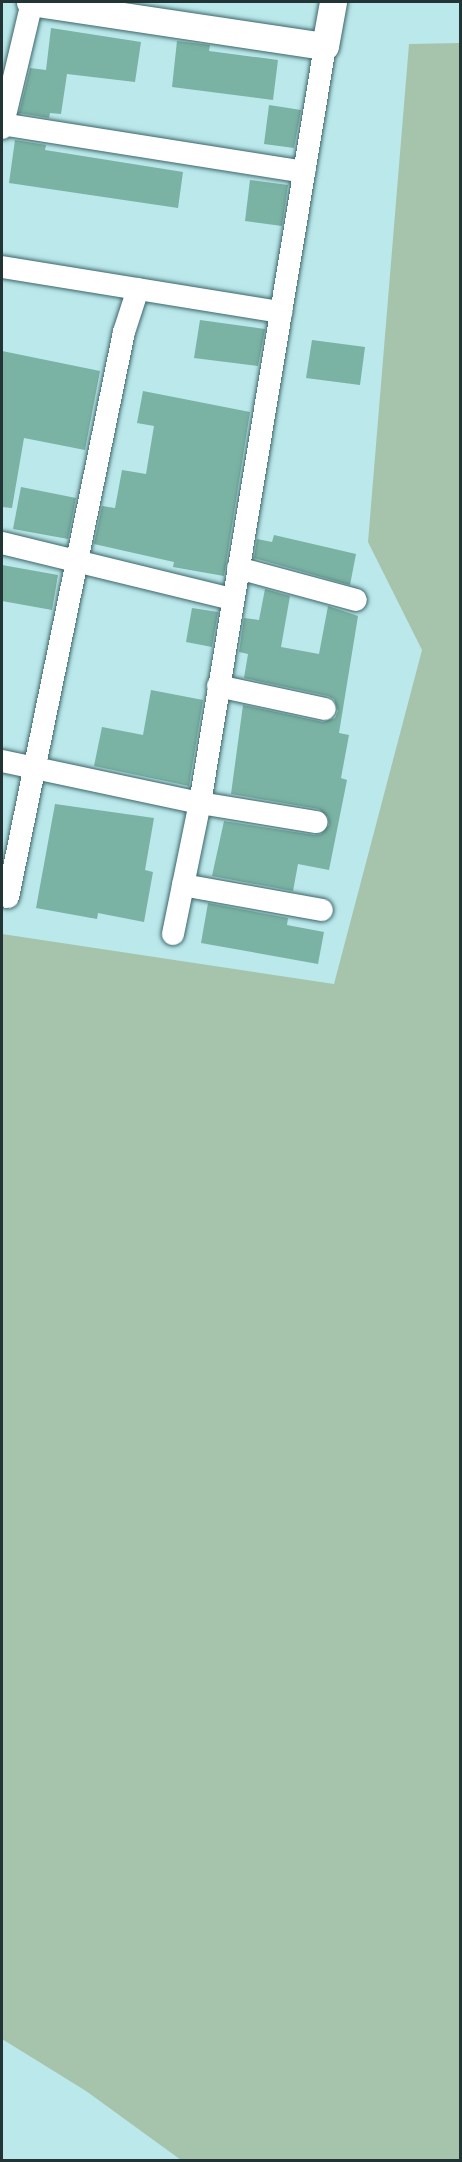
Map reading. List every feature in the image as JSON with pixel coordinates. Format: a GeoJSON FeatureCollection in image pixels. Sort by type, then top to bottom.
{"type":"FeatureCollection","features":[{"type":"Feature","properties":{"kind":"street"},"geometry":{"type":"LineString","coordinates":[[304,172],[2,125],[31,2],[325,46]]}},
{"type":"Feature","properties":{"kind":"street"},"geometry":{"type":"LineString","coordinates":[[173,934],[200,802],[333,2]]}},
{"type":"Feature","properties":{"kind":"street"},"geometry":{"type":"LineString","coordinates":[[2,267],[281,312]]}},
{"type":"Feature","properties":{"kind":"street"},"geometry":{"type":"LineString","coordinates":[[8,897],[33,769],[79,562],[124,332],[138,289]]}},
{"type":"Feature","properties":{"kind":"street"},"geometry":{"type":"LineString","coordinates":[[2,543],[232,599]]}},
{"type":"Feature","properties":{"kind":"street"},"geometry":{"type":"LineString","coordinates":[[238,568],[356,600]]}},
{"type":"Feature","properties":{"kind":"street"},"geometry":{"type":"LineString","coordinates":[[218,686],[325,709]]}},
{"type":"Feature","properties":{"kind":"street"},"geometry":{"type":"LineString","coordinates":[[2,761],[200,802],[316,822]]}},
{"type":"Feature","properties":{"kind":"street"},"geometry":{"type":"LineString","coordinates":[[183,885],[322,910]]}},
{"type":"Feature","properties":{"kind":"green space"},"geometry":{"type":"Polygon","coordinates":[[[460,43],[460,2160],[181,2160],[86,2091],[2,2039],[2,934],[334,984],[422,650],[368,542],[409,44],[460,43]]]}},
{"type":"Feature","properties":{"kind":"building"},"geometry":{"type":"Polygon","coordinates":[[[51,28],[141,42],[135,82],[67,74],[61,114],[50,113],[49,118],[19,113],[30,68],[46,70],[51,28]]]}},
{"type":"Feature","properties":{"kind":"building"},"geometry":{"type":"Polygon","coordinates":[[[177,41],[210,45],[209,51],[278,60],[273,100],[172,87],[177,41]]]}},
{"type":"Feature","properties":{"kind":"building"},"geometry":{"type":"Polygon","coordinates":[[[269,105],[301,110],[294,148],[264,144],[269,105]]]}},
{"type":"Feature","properties":{"kind":"building"},"geometry":{"type":"Polygon","coordinates":[[[15,140],[46,145],[45,150],[183,172],[178,208],[9,183],[15,140]]]}},
{"type":"Feature","properties":{"kind":"building"},"geometry":{"type":"Polygon","coordinates":[[[250,180],[288,185],[282,226],[245,221],[250,180]]]}},
{"type":"Feature","properties":{"kind":"building"},"geometry":{"type":"Polygon","coordinates":[[[200,320],[265,329],[258,366],[194,358],[200,320]]]}},
{"type":"Feature","properties":{"kind":"building"},"geometry":{"type":"Polygon","coordinates":[[[312,340],[365,347],[360,385],[306,378],[312,340]]]}},
{"type":"Feature","properties":{"kind":"building"},"geometry":{"type":"Polygon","coordinates":[[[2,351],[100,371],[85,450],[24,438],[12,508],[2,507],[2,351]]]}},
{"type":"Feature","properties":{"kind":"building"},"geometry":{"type":"Polygon","coordinates":[[[143,391],[250,412],[224,576],[173,567],[174,562],[94,544],[102,506],[115,508],[122,470],[146,474],[154,426],[137,423],[143,391]]]}},
{"type":"Feature","properties":{"kind":"building"},"geometry":{"type":"Polygon","coordinates":[[[21,487],[76,498],[68,539],[13,529],[21,487]]]}},
{"type":"Feature","properties":{"kind":"building"},"geometry":{"type":"Polygon","coordinates":[[[274,535],[356,554],[350,585],[254,558],[257,539],[272,542],[274,535]]]}},
{"type":"Feature","properties":{"kind":"building"},"geometry":{"type":"Polygon","coordinates":[[[2,565],[58,575],[52,610],[2,601],[2,565]]]}},
{"type":"Feature","properties":{"kind":"building"},"geometry":{"type":"Polygon","coordinates":[[[265,589],[290,596],[281,647],[319,654],[328,606],[358,616],[339,733],[349,735],[341,778],[347,780],[329,870],[298,864],[293,891],[212,876],[224,821],[314,835],[321,834],[329,825],[328,817],[319,809],[231,794],[243,705],[323,722],[335,718],[338,711],[334,699],[328,696],[244,678],[248,654],[239,652],[244,618],[259,620],[265,589]]]}},
{"type":"Feature","properties":{"kind":"building"},"geometry":{"type":"Polygon","coordinates":[[[192,608],[218,612],[212,647],[186,642],[192,608]]]}},
{"type":"Feature","properties":{"kind":"building"},"geometry":{"type":"Polygon","coordinates":[[[151,690],[203,700],[189,786],[94,766],[102,727],[143,735],[151,690]]]}},
{"type":"Feature","properties":{"kind":"building"},"geometry":{"type":"Polygon","coordinates":[[[55,804],[154,818],[145,870],[153,872],[144,922],[98,913],[97,919],[36,908],[55,804]]]}},
{"type":"Feature","properties":{"kind":"building"},"geometry":{"type":"Polygon","coordinates":[[[208,903],[288,918],[287,925],[324,932],[318,964],[201,943],[208,903]]]}}]}
